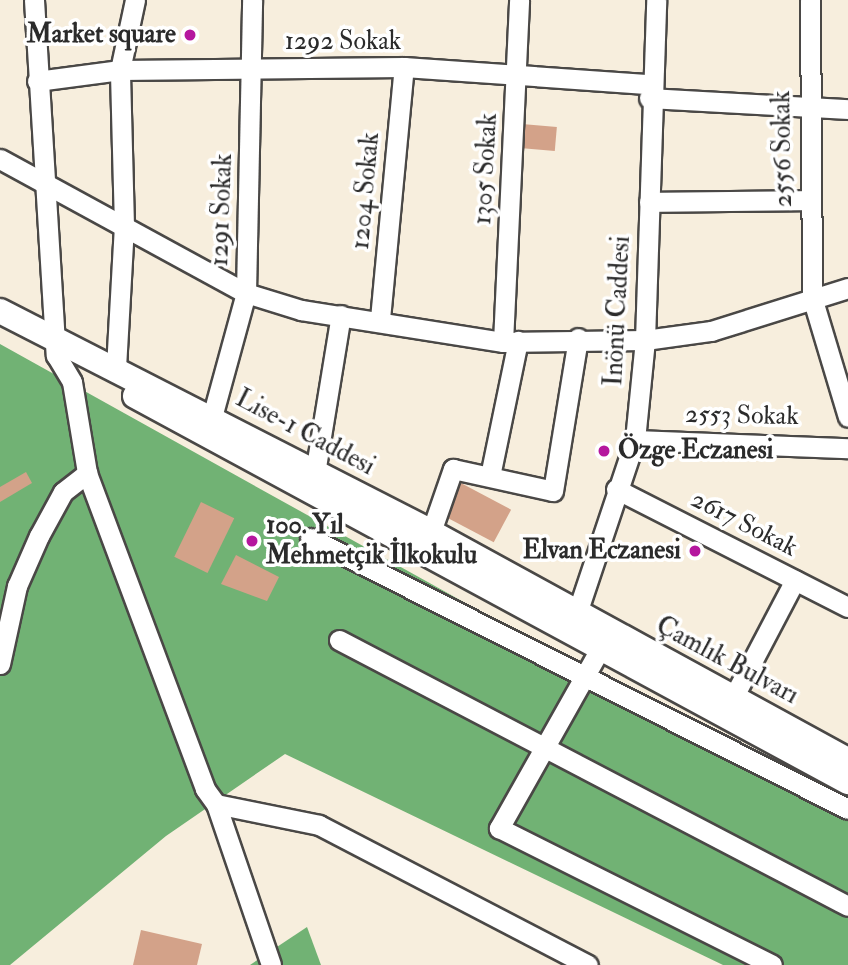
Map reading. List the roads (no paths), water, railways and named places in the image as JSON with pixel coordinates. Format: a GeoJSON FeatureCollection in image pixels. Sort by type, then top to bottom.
{"type":"FeatureCollection","features":[{"type":"Feature","properties":{"kind":"main road","name":"Lise-1 Caddesi"},"geometry":{"type":"LineString","coordinates":[[0,312],[212,417],[431,532],[574,623]]}},
{"type":"Feature","properties":{"kind":"main road"},"geometry":{"type":"LineString","coordinates":[[60,344],[111,383],[574,623]]}},
{"type":"Feature","properties":{"kind":"main road","name":"Çamlık Bulvarı"},"geometry":{"type":"LineString","coordinates":[[574,623],[600,649],[848,782]]}},
{"type":"Feature","properties":{"kind":"main road","name":"Çamlık Bulvarı"},"geometry":{"type":"LineString","coordinates":[[574,623],[733,698],[848,760]]}},
{"type":"Feature","properties":{"kind":"street"},"geometry":{"type":"LineString","coordinates":[[34,0],[44,181],[60,344],[56,355],[72,382],[87,473],[216,804],[271,965]]}},
{"type":"Feature","properties":{"kind":"street"},"geometry":{"type":"LineString","coordinates":[[116,368],[124,226],[120,70],[135,0]]}},
{"type":"Feature","properties":{"kind":"street","name":"1291 Sokak"},"geometry":{"type":"LineString","coordinates":[[212,417],[246,293],[252,0]]}},
{"type":"Feature","properties":{"kind":"street","name":"1305 Sokak"},"geometry":{"type":"LineString","coordinates":[[490,476],[511,342],[519,0]]}},
{"type":"Feature","properties":{"kind":"street","name":"Inönü Caddesi"},"geometry":{"type":"LineString","coordinates":[[574,623],[616,489],[635,440],[645,340],[649,91],[656,0]]}},
{"type":"Feature","properties":{"kind":"street","name":"2556 Sokak"},"geometry":{"type":"LineString","coordinates":[[810,0],[807,110],[812,296],[848,417]]}},
{"type":"Feature","properties":{"kind":"street","name":"1292 Sokak"},"geometry":{"type":"LineString","coordinates":[[37,81],[120,70],[404,67],[518,77],[807,110],[848,109]]}},
{"type":"Feature","properties":{"kind":"street","name":"1204 Sokak"},"geometry":{"type":"LineString","coordinates":[[380,319],[404,67]]}},
{"type":"Feature","properties":{"kind":"street"},"geometry":{"type":"LineString","coordinates":[[0,159],[246,293],[341,314],[511,342],[578,338],[645,340],[711,331],[812,296],[848,289]]}},
{"type":"Feature","properties":{"kind":"street"},"geometry":{"type":"LineString","coordinates":[[649,202],[810,200]]}},
{"type":"Feature","properties":{"kind":"street"},"geometry":{"type":"LineString","coordinates":[[315,473],[341,314]]}},
{"type":"Feature","properties":{"kind":"street"},"geometry":{"type":"LineString","coordinates":[[431,532],[453,469],[553,491],[578,338]]}},
{"type":"Feature","properties":{"kind":"street","name":"2553 Sokak"},"geometry":{"type":"LineString","coordinates":[[635,440],[848,449]]}},
{"type":"Feature","properties":{"kind":"street"},"geometry":{"type":"LineString","coordinates":[[0,664],[17,586],[39,536],[63,492],[87,473]]}},
{"type":"Feature","properties":{"kind":"street","name":"2617 Sokak"},"geometry":{"type":"LineString","coordinates":[[616,489],[848,607]]}},
{"type":"Feature","properties":{"kind":"street"},"geometry":{"type":"LineString","coordinates":[[310,538],[586,674],[848,809]]}},
{"type":"Feature","properties":{"kind":"street"},"geometry":{"type":"LineString","coordinates":[[733,698],[795,580]]}},
{"type":"Feature","properties":{"kind":"street"},"geometry":{"type":"LineString","coordinates":[[339,640],[848,906]]}},
{"type":"Feature","properties":{"kind":"street"},"geometry":{"type":"LineString","coordinates":[[600,649],[499,828],[772,965]]}},
{"type":"Feature","properties":{"kind":"street"},"geometry":{"type":"LineString","coordinates":[[216,804],[318,825],[588,965]]}},
{"type":"Feature","properties":{"kind":"place","name":"Market square"},"geometry":{"type":"Point","coordinates":[190,35]}},
{"type":"Feature","properties":{"kind":"place","name":"Özge Eczanesi"},"geometry":{"type":"Point","coordinates":[604,451]}},
{"type":"Feature","properties":{"kind":"place","name":"100. Yıl Mehmetçik İlkokulu"},"geometry":{"type":"Point","coordinates":[252,541]}},
{"type":"Feature","properties":{"kind":"place","name":"Elvan Eczanesi"},"geometry":{"type":"Point","coordinates":[695,551]}}]}
